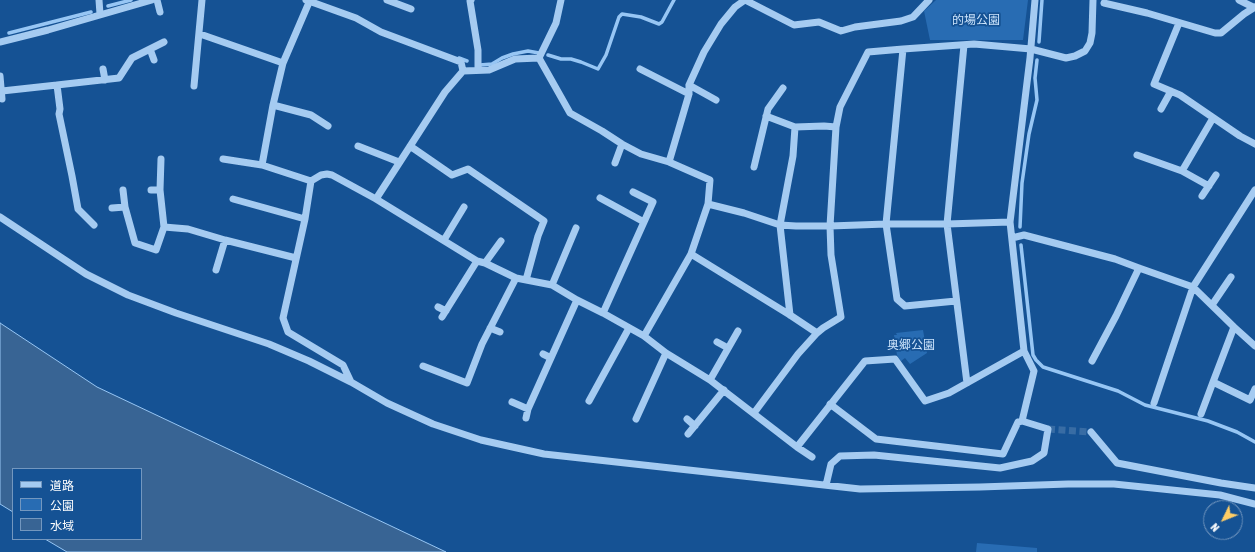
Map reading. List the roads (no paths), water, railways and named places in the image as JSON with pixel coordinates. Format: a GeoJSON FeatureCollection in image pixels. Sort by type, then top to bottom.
{"type":"FeatureCollection","features":[{"type":"Feature","properties":{"kind":"street"},"geometry":{"type":"LineString","coordinates":[[99,0],[100,14]]}},
{"type":"Feature","properties":{"kind":"street"},"geometry":{"type":"LineString","coordinates":[[0,42],[48,30],[152,0]]}},
{"type":"Feature","properties":{"kind":"street"},"geometry":{"type":"LineString","coordinates":[[157,0],[160,12]]}},
{"type":"Feature","properties":{"kind":"street"},"geometry":{"type":"LineString","coordinates":[[194,86],[202,0]]}},
{"type":"Feature","properties":{"kind":"street"},"geometry":{"type":"LineString","coordinates":[[387,0],[396,2],[411,9]]}},
{"type":"Feature","properties":{"kind":"street"},"geometry":{"type":"LineString","coordinates":[[471,0],[478,50],[478,70]]}},
{"type":"Feature","properties":{"kind":"street"},"geometry":{"type":"LineString","coordinates":[[540,58],[556,22],[561,0]]}},
{"type":"Feature","properties":{"kind":"street"},"geometry":{"type":"LineString","coordinates":[[669,162],[689,94],[689,85],[704,52],[721,24],[735,7],[745,0],[794,25],[819,22],[841,31],[855,27],[901,21],[913,16],[928,0]]}},
{"type":"Feature","properties":{"kind":"street"},"geometry":{"type":"LineString","coordinates":[[1022,421],[1034,371],[1024,351],[1010,222],[1031,49],[1035,0]]}},
{"type":"Feature","properties":{"kind":"street"},"geometry":{"type":"LineString","coordinates":[[754,413],[798,354],[817,333],[841,317],[831,255],[830,226],[836,128],[840,107],[868,52],[974,44],[1031,49],[1066,58],[1075,56],[1085,51],[1090,44],[1092,33],[1093,0]]}},
{"type":"Feature","properties":{"kind":"street"},"geometry":{"type":"LineString","coordinates":[[1104,3],[1147,13],[1215,33],[1221,33],[1254,7],[1239,0]]}},
{"type":"Feature","properties":{"kind":"street"},"geometry":{"type":"LineString","coordinates":[[262,165],[273,105],[283,63],[308,1],[356,18],[381,32],[461,62],[463,70]]}},
{"type":"Feature","properties":{"kind":"street"},"geometry":{"type":"LineString","coordinates":[[1179,23],[1154,84],[1180,94],[1213,118],[1255,144]]}},
{"type":"Feature","properties":{"kind":"street"},"geometry":{"type":"LineString","coordinates":[[200,34],[283,63]]}},
{"type":"Feature","properties":{"kind":"street"},"geometry":{"type":"LineString","coordinates":[[2,91],[119,78],[132,58],[164,42]]}},
{"type":"Feature","properties":{"kind":"street"},"geometry":{"type":"LineString","coordinates":[[964,45],[947,224],[967,384]]}},
{"type":"Feature","properties":{"kind":"street"},"geometry":{"type":"LineString","coordinates":[[150,49],[154,60]]}},
{"type":"Feature","properties":{"kind":"street"},"geometry":{"type":"LineString","coordinates":[[904,49],[886,224],[897,299],[905,306],[956,301]]}},
{"type":"Feature","properties":{"kind":"street"},"geometry":{"type":"LineString","coordinates":[[463,70],[489,70],[515,59],[540,58]]}},
{"type":"Feature","properties":{"kind":"street"},"geometry":{"type":"LineString","coordinates":[[540,58],[570,113],[641,154],[669,162],[710,180],[708,204],[691,254],[644,336]]}},
{"type":"Feature","properties":{"kind":"street"},"geometry":{"type":"LineString","coordinates":[[103,69],[105,80]]}},
{"type":"Feature","properties":{"kind":"street"},"geometry":{"type":"LineString","coordinates":[[640,69],[689,94]]}},
{"type":"Feature","properties":{"kind":"street"},"geometry":{"type":"LineString","coordinates":[[376,199],[445,92],[463,70]]}},
{"type":"Feature","properties":{"kind":"street"},"geometry":{"type":"LineString","coordinates":[[0,76],[2,99]]}},
{"type":"Feature","properties":{"kind":"street"},"geometry":{"type":"LineString","coordinates":[[57,85],[60,108],[59,114],[78,209],[94,225]]}},
{"type":"Feature","properties":{"kind":"street"},"geometry":{"type":"LineString","coordinates":[[689,85],[716,100]]}},
{"type":"Feature","properties":{"kind":"street"},"geometry":{"type":"LineString","coordinates":[[754,167],[768,109],[783,88]]}},
{"type":"Feature","properties":{"kind":"street"},"geometry":{"type":"LineString","coordinates":[[1161,109],[1171,91]]}},
{"type":"Feature","properties":{"kind":"street"},"geometry":{"type":"LineString","coordinates":[[273,105],[311,115],[328,126]]}},
{"type":"Feature","properties":{"kind":"street"},"geometry":{"type":"LineString","coordinates":[[766,116],[795,127],[824,126],[836,128]]}},
{"type":"Feature","properties":{"kind":"street"},"geometry":{"type":"LineString","coordinates":[[1182,171],[1213,118]]}},
{"type":"Feature","properties":{"kind":"street"},"geometry":{"type":"LineString","coordinates":[[790,314],[780,225],[793,156],[795,127]]}},
{"type":"Feature","properties":{"kind":"street"},"geometry":{"type":"LineString","coordinates":[[615,163],[622,144]]}},
{"type":"Feature","properties":{"kind":"street"},"geometry":{"type":"LineString","coordinates":[[358,146],[399,162]]}},
{"type":"Feature","properties":{"kind":"street"},"geometry":{"type":"LineString","coordinates":[[410,146],[452,175],[468,169],[544,221],[538,236],[526,280]]}},
{"type":"Feature","properties":{"kind":"street"},"geometry":{"type":"LineString","coordinates":[[1137,155],[1182,171],[1209,186]]}},
{"type":"Feature","properties":{"kind":"street"},"geometry":{"type":"LineString","coordinates":[[123,190],[125,207],[135,243],[156,250],[164,227],[160,190],[161,159]]}},
{"type":"Feature","properties":{"kind":"street"},"geometry":{"type":"LineString","coordinates":[[223,159],[262,165],[311,181],[321,175],[332,175],[376,199],[481,262],[516,278],[552,285],[644,336],[666,353],[724,390],[812,457]]}},
{"type":"Feature","properties":{"kind":"street"},"geometry":{"type":"LineString","coordinates":[[1202,196],[1216,175]]}},
{"type":"Feature","properties":{"kind":"street"},"geometry":{"type":"LineString","coordinates":[[311,181],[305,219],[283,318],[288,332],[343,365],[351,382]]}},
{"type":"Feature","properties":{"kind":"street"},"geometry":{"type":"LineString","coordinates":[[151,190],[160,190]]}},
{"type":"Feature","properties":{"kind":"street"},"geometry":{"type":"LineString","coordinates":[[1154,403],[1193,287],[1255,190]]}},
{"type":"Feature","properties":{"kind":"street"},"geometry":{"type":"LineString","coordinates":[[604,313],[654,202],[633,192]]}},
{"type":"Feature","properties":{"kind":"street"},"geometry":{"type":"LineString","coordinates":[[600,198],[644,222]]}},
{"type":"Feature","properties":{"kind":"street"},"geometry":{"type":"LineString","coordinates":[[233,199],[305,219]]}},
{"type":"Feature","properties":{"kind":"street"},"geometry":{"type":"LineString","coordinates":[[708,204],[744,213],[780,225],[830,226],[1010,222]]}},
{"type":"Feature","properties":{"kind":"street"},"geometry":{"type":"LineString","coordinates":[[112,208],[125,207]]}},
{"type":"Feature","properties":{"kind":"street"},"geometry":{"type":"LineString","coordinates":[[444,240],[464,207]]}},
{"type":"Feature","properties":{"kind":"street"},"geometry":{"type":"LineString","coordinates":[[0,217],[86,274],[128,294],[176,313],[269,344],[309,360],[387,402],[433,424],[481,440],[544,454],[860,489],[1114,484],[1220,495],[1255,504]]}},
{"type":"Feature","properties":{"kind":"street"},"geometry":{"type":"LineString","coordinates":[[164,227],[188,229],[296,258]]}},
{"type":"Feature","properties":{"kind":"street"},"geometry":{"type":"LineString","coordinates":[[552,285],[576,228]]}},
{"type":"Feature","properties":{"kind":"street"},"geometry":{"type":"LineString","coordinates":[[1012,238],[1024,235],[1115,259],[1193,287],[1255,346]]}},
{"type":"Feature","properties":{"kind":"street"},"geometry":{"type":"LineString","coordinates":[[216,270],[225,240]]}},
{"type":"Feature","properties":{"kind":"street"},"geometry":{"type":"LineString","coordinates":[[438,307],[444,314],[481,262],[501,241]]}},
{"type":"Feature","properties":{"kind":"street"},"geometry":{"type":"LineString","coordinates":[[691,254],[790,314],[817,333]]}},
{"type":"Feature","properties":{"kind":"street"},"geometry":{"type":"LineString","coordinates":[[1092,361],[1139,268]]}},
{"type":"Feature","properties":{"kind":"street"},"geometry":{"type":"LineString","coordinates":[[1212,305],[1231,277]]}},
{"type":"Feature","properties":{"kind":"street"},"geometry":{"type":"LineString","coordinates":[[423,366],[467,383],[482,344],[516,278]]}},
{"type":"Feature","properties":{"kind":"street"},"geometry":{"type":"LineString","coordinates":[[526,418],[528,409],[577,300]]}},
{"type":"Feature","properties":{"kind":"street"},"geometry":{"type":"LineString","coordinates":[[1201,414],[1234,327]]}},
{"type":"Feature","properties":{"kind":"street"},"geometry":{"type":"LineString","coordinates":[[490,328],[500,332]]}},
{"type":"Feature","properties":{"kind":"street"},"geometry":{"type":"LineString","coordinates":[[589,401],[630,328]]}},
{"type":"Feature","properties":{"kind":"street"},"geometry":{"type":"LineString","coordinates":[[710,380],[738,331]]}},
{"type":"Feature","properties":{"kind":"street"},"geometry":{"type":"LineString","coordinates":[[717,342],[728,348]]}},
{"type":"Feature","properties":{"kind":"street"},"geometry":{"type":"LineString","coordinates":[[797,447],[865,361],[895,359],[925,401],[949,393],[967,384],[1024,351]]}},
{"type":"Feature","properties":{"kind":"street"},"geometry":{"type":"LineString","coordinates":[[636,419],[666,353]]}},
{"type":"Feature","properties":{"kind":"street"},"geometry":{"type":"LineString","coordinates":[[543,354],[551,358]]}},
{"type":"Feature","properties":{"kind":"street"},"geometry":{"type":"LineString","coordinates":[[1213,382],[1250,400],[1255,389]]}},
{"type":"Feature","properties":{"kind":"street"},"geometry":{"type":"LineString","coordinates":[[688,434],[724,390]]}},
{"type":"Feature","properties":{"kind":"street"},"geometry":{"type":"LineString","coordinates":[[512,402],[528,409]]}},
{"type":"Feature","properties":{"kind":"street"},"geometry":{"type":"LineString","coordinates":[[826,486],[831,464],[840,456],[874,455],[1000,468],[1032,461],[1044,453],[1048,429],[1022,421],[1018,422],[1003,454],[876,439],[830,404]]}},
{"type":"Feature","properties":{"kind":"street"},"geometry":{"type":"LineString","coordinates":[[687,419],[695,426]]}},
{"type":"Feature","properties":{"kind":"street"},"geometry":{"type":"LineString","coordinates":[[1091,432],[1117,463],[1255,488]]}},
{"type":"Feature","properties":{"kind":"water"},"geometry":{"type":"Polygon","coordinates":[[[0,323],[97,387],[446,552],[67,552],[47,540],[142,540],[142,468],[12,468],[12,511],[0,504],[0,323]]]}},
{"type":"Feature","properties":{"kind":"waterway"},"geometry":{"type":"LineString","coordinates":[[108,6],[131,0]]}},
{"type":"Feature","properties":{"kind":"waterway"},"geometry":{"type":"LineString","coordinates":[[548,55],[561,59],[571,59],[598,69],[606,55],[619,17],[622,14],[641,17],[659,24],[662,22],[674,0]]}},
{"type":"Feature","properties":{"kind":"waterway"},"geometry":{"type":"LineString","coordinates":[[1039,42],[1042,0]]}},
{"type":"Feature","properties":{"kind":"waterway"},"geometry":{"type":"LineString","coordinates":[[9,33],[91,12]]}},
{"type":"Feature","properties":{"kind":"waterway"},"geometry":{"type":"LineString","coordinates":[[480,65],[492,64],[513,54],[528,51],[539,53]]}},
{"type":"Feature","properties":{"kind":"waterway"},"geometry":{"type":"LineString","coordinates":[[459,58],[467,61]]}},
{"type":"Feature","properties":{"kind":"waterway"},"geometry":{"type":"LineString","coordinates":[[1020,227],[1022,183],[1029,134],[1037,100],[1035,78],[1037,60]]}},
{"type":"Feature","properties":{"kind":"waterway"},"geometry":{"type":"LineString","coordinates":[[1021,245],[1033,355],[1043,367],[1118,391],[1145,405],[1208,421],[1237,432],[1255,442]]}},
{"type":"Feature","properties":{"kind":"tunnel"},"geometry":{"type":"LineString","coordinates":[[1048,429],[1091,432]]}},
{"type":"Feature","properties":{"kind":"park label","name":"的場公園"},"geometry":{"type":"Point","coordinates":[976,20]}},
{"type":"Feature","properties":{"kind":"park label","name":"奥郷公園"},"geometry":{"type":"Point","coordinates":[911,345]}}]}
